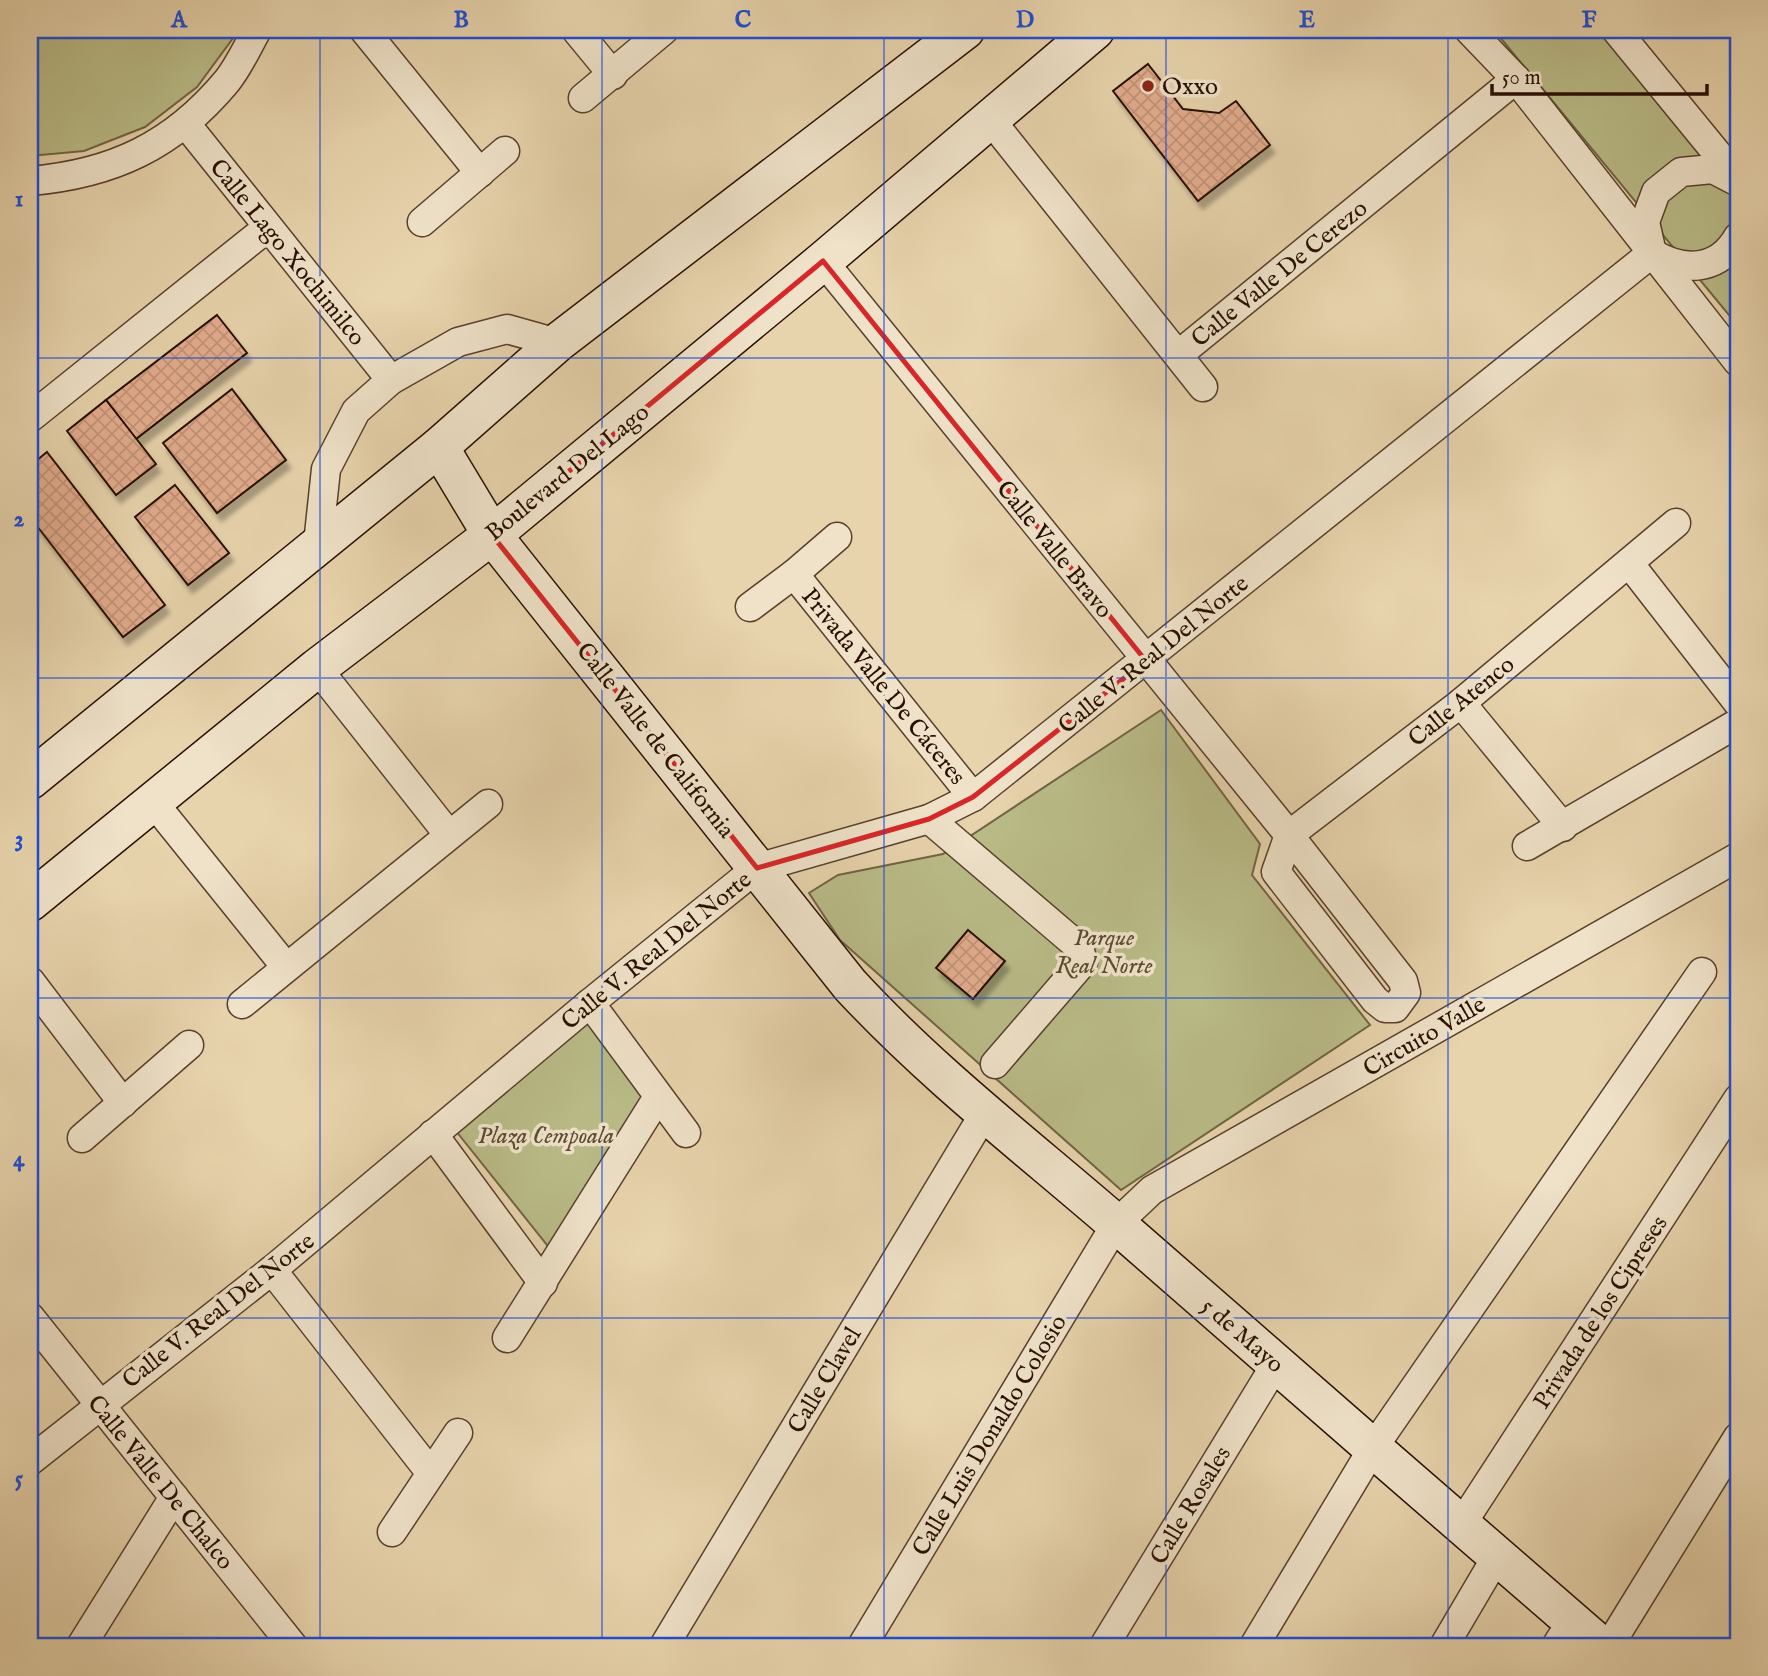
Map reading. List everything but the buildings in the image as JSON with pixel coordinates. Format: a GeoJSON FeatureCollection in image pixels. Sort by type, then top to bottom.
{"type":"FeatureCollection","features":[{"type":"Feature","properties":{"kind":"street"},"geometry":{"type":"LineString","coordinates":[[30,181],[74,177],[133,157],[186,124],[228,80],[257,30]]}},
{"type":"Feature","properties":{"kind":"street"},"geometry":{"type":"LineString","coordinates":[[363,30],[480,173]]}},
{"type":"Feature","properties":{"kind":"street"},"geometry":{"type":"LineString","coordinates":[[576,30],[612,75]]}},
{"type":"Feature","properties":{"kind":"street"},"geometry":{"type":"LineString","coordinates":[[583,98],[664,30]]}},
{"type":"Feature","properties":{"kind":"street"},"geometry":{"type":"LineString","coordinates":[[30,780],[439,447],[557,343],[965,30]]}},
{"type":"Feature","properties":{"kind":"street","name":"Boulevard Del Lago"},"geometry":{"type":"LineString","coordinates":[[30,902],[317,668],[492,534],[823,261],[1096,30]]}},
{"type":"Feature","properties":{"kind":"street"},"geometry":{"type":"LineString","coordinates":[[1469,30],[1516,79],[1738,362]]}},
{"type":"Feature","properties":{"kind":"street"},"geometry":{"type":"LineString","coordinates":[[1616,30],[1738,181]]}},
{"type":"Feature","properties":{"kind":"street","name":"Calle Valle De Cerezo"},"geometry":{"type":"LineString","coordinates":[[990,119],[1178,355],[1516,79]]}},
{"type":"Feature","properties":{"kind":"street","name":"Calle Lago Xochimilco"},"geometry":{"type":"LineString","coordinates":[[186,124],[391,380]]}},
{"type":"Feature","properties":{"kind":"street"},"geometry":{"type":"LineString","coordinates":[[422,222],[505,151]]}},
{"type":"Feature","properties":{"kind":"street"},"geometry":{"type":"LineString","coordinates":[[1738,181],[1713,169],[1681,172],[1656,192],[1645,222],[1652,253],[1670,264],[1693,267],[1714,261],[1732,247],[1738,237]]}},
{"type":"Feature","properties":{"kind":"street"},"geometry":{"type":"LineString","coordinates":[[30,418],[267,228]]}},
{"type":"Feature","properties":{"kind":"street","name":"Calle V. Real Del Norte"},"geometry":{"type":"LineString","coordinates":[[30,1461],[272,1270],[590,1003],[757,868],[929,819],[974,797],[1652,253]]}},
{"type":"Feature","properties":{"kind":"street","name":"Calle Valle Bravo"},"geometry":{"type":"LineString","coordinates":[[823,261],[1289,835],[1403,981],[1406,993],[1395,1008],[1385,1008],[1375,1000],[1276,872],[1289,835]]}},
{"type":"Feature","properties":{"kind":"street"},"geometry":{"type":"LineString","coordinates":[[318,544],[326,469],[356,411],[391,380],[458,342],[507,329],[557,343]]}},
{"type":"Feature","properties":{"kind":"street"},"geometry":{"type":"LineString","coordinates":[[1178,355],[1203,387]]}},
{"type":"Feature","properties":{"kind":"street","name":"Calle Valle de California"},"geometry":{"type":"LineString","coordinates":[[439,447],[492,534],[850,985],[886,1024]]}},
{"type":"Feature","properties":{"kind":"street","name":"Calle Atenco"},"geometry":{"type":"LineString","coordinates":[[1289,835],[1461,703],[1676,523]]}},
{"type":"Feature","properties":{"kind":"street","name":"Privada Valle De Cáceres"},"geometry":{"type":"LineString","coordinates":[[750,607],[837,537]]}},
{"type":"Feature","properties":{"kind":"street"},"geometry":{"type":"LineString","coordinates":[[1629,562],[1738,703]]}},
{"type":"Feature","properties":{"kind":"street","name":"Privada Valle De Cáceres"},"geometry":{"type":"LineString","coordinates":[[794,574],[974,797]]}},
{"type":"Feature","properties":{"kind":"street"},"geometry":{"type":"LineString","coordinates":[[317,668],[449,835]]}},
{"type":"Feature","properties":{"kind":"street"},"geometry":{"type":"LineString","coordinates":[[1461,703],[1563,827]]}},
{"type":"Feature","properties":{"kind":"street"},"geometry":{"type":"LineString","coordinates":[[1527,846],[1738,723]]}},
{"type":"Feature","properties":{"kind":"street"},"geometry":{"type":"LineString","coordinates":[[153,803],[286,967]]}},
{"type":"Feature","properties":{"kind":"street"},"geometry":{"type":"LineString","coordinates":[[242,1004],[488,804]]}},
{"type":"Feature","properties":{"kind":"street"},"geometry":{"type":"LineString","coordinates":[[929,819],[1079,947],[1083,962],[995,1065]]}},
{"type":"Feature","properties":{"kind":"street","name":"Circuito Valle"},"geometry":{"type":"LineString","coordinates":[[1116,1224],[1152,1190],[1738,857]]}},
{"type":"Feature","properties":{"kind":"street"},"geometry":{"type":"LineString","coordinates":[[1254,1646],[1373,1448],[1702,972]]}},
{"type":"Feature","properties":{"kind":"street"},"geometry":{"type":"LineString","coordinates":[[30,981],[122,1103]]}},
{"type":"Feature","properties":{"kind":"street"},"geometry":{"type":"LineString","coordinates":[[590,1003],[686,1133]]}},
{"type":"Feature","properties":{"kind":"street","name":"5 de Mayo"},"geometry":{"type":"LineString","coordinates":[[886,1024],[984,1114],[1116,1224],[1497,1556],[1564,1634],[1601,1646]]}},
{"type":"Feature","properties":{"kind":"street"},"geometry":{"type":"LineString","coordinates":[[82,1138],[189,1045]]}},
{"type":"Feature","properties":{"kind":"street"},"geometry":{"type":"LineString","coordinates":[[507,1338],[658,1097]]}},
{"type":"Feature","properties":{"kind":"street","name":"Privada de los Cipreses"},"geometry":{"type":"LineString","coordinates":[[1461,1525],[1738,1099]]}},
{"type":"Feature","properties":{"kind":"street","name":"Calle Clavel"},"geometry":{"type":"LineString","coordinates":[[663,1646],[984,1114]]}},
{"type":"Feature","properties":{"kind":"street"},"geometry":{"type":"LineString","coordinates":[[433,1134],[543,1283]]}},
{"type":"Feature","properties":{"kind":"street","name":"Calle Luis Donaldo Colosio"},"geometry":{"type":"LineString","coordinates":[[862,1646],[1116,1224]]}},
{"type":"Feature","properties":{"kind":"street"},"geometry":{"type":"LineString","coordinates":[[272,1270],[430,1472]]}},
{"type":"Feature","properties":{"kind":"street","name":"Calle Valle De Chalco"},"geometry":{"type":"LineString","coordinates":[[30,1317],[293,1646]]}},
{"type":"Feature","properties":{"kind":"street","name":"Calle Rosales"},"geometry":{"type":"LineString","coordinates":[[1104,1646],[1276,1364]]}},
{"type":"Feature","properties":{"kind":"street"},"geometry":{"type":"LineString","coordinates":[[393,1532],[458,1433]]}},
{"type":"Feature","properties":{"kind":"street"},"geometry":{"type":"LineString","coordinates":[[1609,1646],[1738,1437]]}},
{"type":"Feature","properties":{"kind":"street"},"geometry":{"type":"LineString","coordinates":[[81,1646],[174,1497]]}},
{"type":"Feature","properties":{"kind":"street"},"geometry":{"type":"LineString","coordinates":[[1444,1646],[1497,1556]]}},
{"type":"Feature","properties":{"kind":"highlighted area"},"geometry":{"type":"Polygon","coordinates":[[[823,261],[1146,661],[973,797],[929,819],[757,868],[492,535],[823,261]]]}},
{"type":"Feature","properties":{"kind":"green space"},"geometry":{"type":"Polygon","coordinates":[[[30,30],[239,30],[197,87],[145,127],[84,151],[30,156],[30,30]]]}},
{"type":"Feature","properties":{"kind":"green space"},"geometry":{"type":"Polygon","coordinates":[[[1494,30],[1599,30],[1738,202],[1738,326],[1494,30]]]}},
{"type":"Feature","properties":{"kind":"green space","name":"Parque Real Norte"},"geometry":{"type":"Polygon","coordinates":[[[1161,710],[1260,844],[1252,875],[1370,1025],[1121,1190],[840,940],[809,893],[838,875],[943,854],[1161,710]]]}},
{"type":"Feature","properties":{"kind":"green space","name":"Plaza Cempoala"},"geometry":{"type":"Polygon","coordinates":[[[586,1014],[650,1097],[555,1255],[452,1126],[586,1014]]]}},
{"type":"Feature","properties":{"kind":"place","name":"Oxxo"},"geometry":{"type":"Point","coordinates":[1148,86]}}]}
